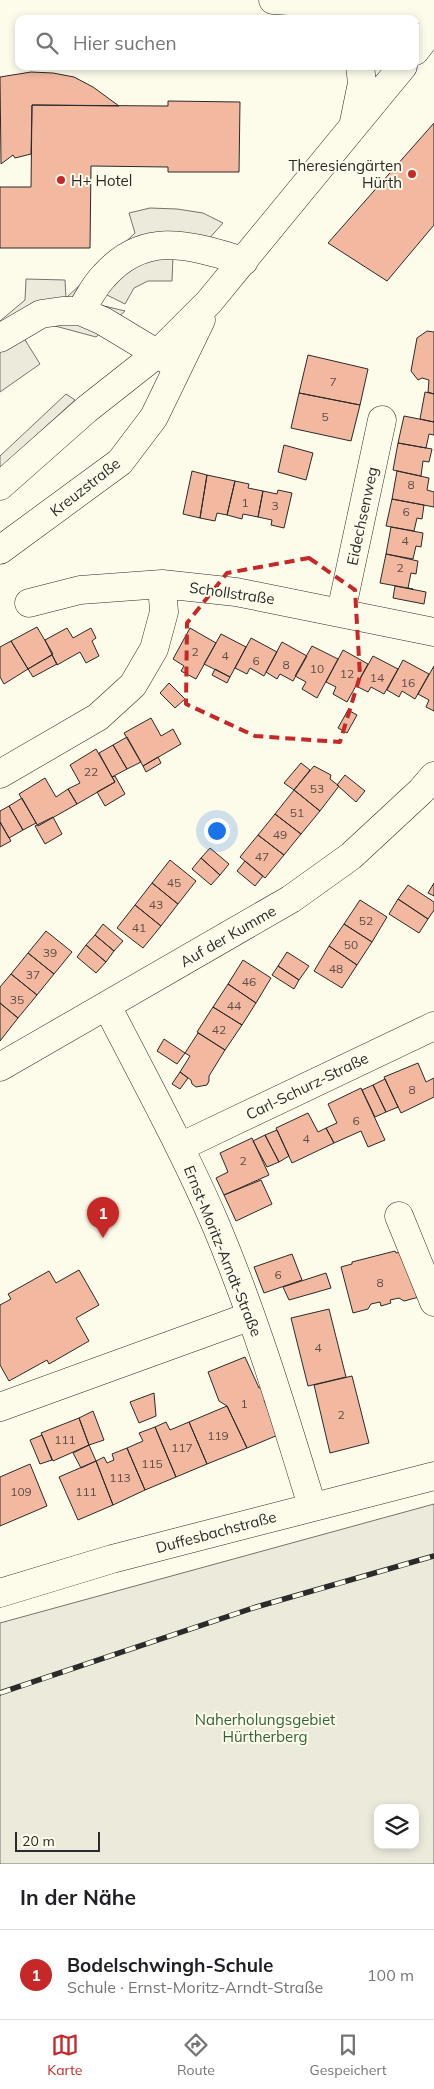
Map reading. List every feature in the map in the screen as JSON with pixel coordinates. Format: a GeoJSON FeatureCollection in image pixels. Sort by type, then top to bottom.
{"type":"FeatureCollection","features":[{"type":"Feature","properties":{"kind":"street"},"geometry":{"type":"LineString","coordinates":[[284,1],[434,10]]}},
{"type":"Feature","properties":{"kind":"street"},"geometry":{"type":"LineString","coordinates":[[284,1],[316,15]]}},
{"type":"Feature","properties":{"kind":"street"},"geometry":{"type":"LineString","coordinates":[[419,46],[434,27]]}},
{"type":"Feature","properties":{"kind":"street","name":"Kreuzstraße"},"geometry":{"type":"LineString","coordinates":[[353,126],[362,83],[360,70]]}},
{"type":"Feature","properties":{"kind":"street","name":"Kreuzstraße"},"geometry":{"type":"LineString","coordinates":[[0,550],[120,462],[154,417],[168,360],[209,302],[400,70]]}},
{"type":"Feature","properties":{"kind":"street"},"geometry":{"type":"LineString","coordinates":[[80,312],[102,277],[124,256],[143,249],[163,244],[181,245],[244,260]]}},
{"type":"Feature","properties":{"kind":"street"},"geometry":{"type":"LineString","coordinates":[[0,338],[41,314],[62,310],[80,312],[103,320],[168,360]]}},
{"type":"Feature","properties":{"kind":"street","name":"Kreuzstraße"},"geometry":{"type":"LineString","coordinates":[[0,486],[87,409],[168,360]]}},
{"type":"Feature","properties":{"kind":"street","name":"Eidechsenweg"},"geometry":{"type":"LineString","coordinates":[[341,612],[382,420]]}},
{"type":"Feature","properties":{"kind":"street"},"geometry":{"type":"LineString","coordinates":[[0,774],[98,718],[133,685],[154,649],[164,612],[162,584]]}},
{"type":"Feature","properties":{"kind":"street","name":"Schollstraße"},"geometry":{"type":"LineString","coordinates":[[29,603],[80,590],[162,584],[236,592],[434,632]]}},
{"type":"Feature","properties":{"kind":"street","name":"Auf der Kumme"},"geometry":{"type":"LineString","coordinates":[[0,1067],[291,899],[351,856],[421,791],[434,776]]}},
{"type":"Feature","properties":{"kind":"street","name":"Ernst-Moritz-Arndt-Straße"},"geometry":{"type":"LineString","coordinates":[[107,1006],[180,1147],[215,1224],[251,1316],[278,1394],[312,1506]]}},
{"type":"Feature","properties":{"kind":"street","name":"Carl-Schurz-Straße"},"geometry":{"type":"LineString","coordinates":[[180,1147],[434,1026]]}},
{"type":"Feature","properties":{"kind":"street"},"geometry":{"type":"LineString","coordinates":[[399,1216],[434,1302]]}},
{"type":"Feature","properties":{"kind":"street"},"geometry":{"type":"LineString","coordinates":[[0,1407],[251,1316]]}},
{"type":"Feature","properties":{"kind":"street","name":"Duffesbachstraße"},"geometry":{"type":"LineString","coordinates":[[0,1593],[112,1559],[434,1476]]}},
{"type":"Feature","properties":{"kind":"highlighted area"},"geometry":{"type":"Polygon","coordinates":[[[309,558],[355,590],[360,676],[340,742],[255,736],[186,704],[187,623],[227,573],[309,558]]]}},
{"type":"Feature","properties":{"kind":"green space","name":"Naherholungsgebiet Hürtherberg"},"geometry":{"type":"Polygon","coordinates":[[[434,1504],[434,1864],[0,1864],[0,1623],[434,1504]]]}},
{"type":"Feature","properties":{"kind":"shaded area"},"geometry":{"type":"Polygon","coordinates":[[[150,208],[177,209],[203,213],[223,223],[199,250],[173,256],[172,281],[148,281],[134,288],[125,304],[103,293],[100,305],[125,311],[96,337],[44,323],[22,335],[40,364],[0,392],[0,321],[25,300],[26,279],[65,280],[66,298],[135,233],[129,213],[150,208]]]}},
{"type":"Feature","properties":{"kind":"shaded area"},"geometry":{"type":"Polygon","coordinates":[[[66,394],[75,400],[0,468],[0,456],[66,394]]]}},
{"type":"Feature","properties":{"kind":"building"},"geometry":{"type":"Polygon","coordinates":[[[31,72],[53,73],[74,77],[93,87],[119,106],[32,105],[31,154],[15,158],[13,155],[1,164],[0,77],[31,72]]]}},
{"type":"Feature","properties":{"kind":"building","name":"H+ Hotel"},"geometry":{"type":"Polygon","coordinates":[[[168,101],[240,102],[239,172],[168,172],[168,167],[91,166],[90,248],[0,248],[0,187],[31,187],[32,105],[168,106],[168,101]]]}},
{"type":"Feature","properties":{"kind":"building","name":"Theresiengärten Hürth"},"geometry":{"type":"Polygon","coordinates":[[[434,123],[434,225],[387,281],[328,243],[434,123]]]}},
{"type":"Feature","properties":{"kind":"building"},"geometry":{"type":"Polygon","coordinates":[[[427,331],[434,332],[434,394],[428,392],[429,380],[422,378],[418,380],[411,371],[417,338],[427,331]]]}},
{"type":"Feature","properties":{"kind":"building"},"geometry":{"type":"Polygon","coordinates":[[[308,355],[368,369],[360,405],[299,393],[308,355]]]}},
{"type":"Feature","properties":{"kind":"building"},"geometry":{"type":"Polygon","coordinates":[[[425,392],[434,394],[434,422],[420,419],[425,392]]]}},
{"type":"Feature","properties":{"kind":"building"},"geometry":{"type":"Polygon","coordinates":[[[299,393],[360,405],[351,441],[291,428],[299,393]]]}},
{"type":"Feature","properties":{"kind":"building"},"geometry":{"type":"Polygon","coordinates":[[[404,416],[434,422],[434,435],[429,434],[426,448],[398,443],[404,416]]]}},
{"type":"Feature","properties":{"kind":"building"},"geometry":{"type":"Polygon","coordinates":[[[398,443],[432,449],[429,462],[423,461],[421,476],[393,470],[398,443]]]}},
{"type":"Feature","properties":{"kind":"building"},"geometry":{"type":"Polygon","coordinates":[[[284,445],[313,453],[306,480],[278,472],[284,445]]]}},
{"type":"Feature","properties":{"kind":"building"},"geometry":{"type":"Polygon","coordinates":[[[192,471],[207,475],[200,518],[183,514],[192,471]]]}},
{"type":"Feature","properties":{"kind":"building"},"geometry":{"type":"Polygon","coordinates":[[[397,471],[429,478],[427,490],[434,492],[434,507],[392,499],[397,471]]]}},
{"type":"Feature","properties":{"kind":"building"},"geometry":{"type":"Polygon","coordinates":[[[207,475],[235,481],[227,515],[217,513],[215,521],[200,518],[207,475]]]}},
{"type":"Feature","properties":{"kind":"building"},"geometry":{"type":"Polygon","coordinates":[[[235,481],[249,484],[248,488],[263,491],[258,517],[243,514],[242,519],[227,515],[235,481]]]}},
{"type":"Feature","properties":{"kind":"building"},"geometry":{"type":"Polygon","coordinates":[[[278,490],[292,493],[284,528],[271,525],[272,520],[258,517],[263,491],[277,494],[278,490]]]}},
{"type":"Feature","properties":{"kind":"building"},"geometry":{"type":"Polygon","coordinates":[[[392,499],[424,505],[422,519],[417,518],[414,531],[386,526],[392,499]]]}},
{"type":"Feature","properties":{"kind":"building"},"geometry":{"type":"Polygon","coordinates":[[[391,527],[423,533],[421,547],[416,546],[413,559],[386,554],[391,527]]]}},
{"type":"Feature","properties":{"kind":"building"},"geometry":{"type":"Polygon","coordinates":[[[386,554],[418,561],[416,574],[411,573],[408,588],[413,589],[380,583],[386,554]]]}},
{"type":"Feature","properties":{"kind":"building"},"geometry":{"type":"Polygon","coordinates":[[[395,586],[426,592],[424,604],[393,598],[395,586]]]}},
{"type":"Feature","properties":{"kind":"building"},"geometry":{"type":"Polygon","coordinates":[[[37,627],[53,654],[28,669],[11,641],[37,627]]]}},
{"type":"Feature","properties":{"kind":"building"},"geometry":{"type":"Polygon","coordinates":[[[67,628],[73,638],[91,628],[96,638],[92,641],[99,656],[86,663],[80,652],[57,665],[45,640],[67,628]]]}},
{"type":"Feature","properties":{"kind":"building"},"geometry":{"type":"Polygon","coordinates":[[[190,628],[216,643],[196,679],[181,671],[184,666],[173,659],[190,628]]]}},
{"type":"Feature","properties":{"kind":"building"},"geometry":{"type":"Polygon","coordinates":[[[221,634],[246,647],[230,677],[204,664],[221,634]]]}},
{"type":"Feature","properties":{"kind":"building"},"geometry":{"type":"Polygon","coordinates":[[[251,638],[277,652],[264,676],[250,668],[247,674],[235,668],[251,638]]]}},
{"type":"Feature","properties":{"kind":"building"},"geometry":{"type":"Polygon","coordinates":[[[11,641],[28,669],[4,684],[0,677],[0,647],[11,641]]]}},
{"type":"Feature","properties":{"kind":"building"},"geometry":{"type":"Polygon","coordinates":[[[282,642],[307,656],[293,681],[280,674],[277,679],[266,672],[282,642]]]}},
{"type":"Feature","properties":{"kind":"building"},"geometry":{"type":"Polygon","coordinates":[[[312,646],[338,659],[317,698],[302,689],[306,682],[295,676],[312,646]]]}},
{"type":"Feature","properties":{"kind":"building"},"geometry":{"type":"Polygon","coordinates":[[[343,650],[368,664],[347,702],[333,694],[336,687],[326,682],[343,650]]]}},
{"type":"Feature","properties":{"kind":"building"},"geometry":{"type":"Polygon","coordinates":[[[52,655],[57,664],[33,677],[28,669],[52,655]]]}},
{"type":"Feature","properties":{"kind":"building"},"geometry":{"type":"Polygon","coordinates":[[[373,656],[398,669],[384,694],[371,687],[368,692],[356,686],[373,656]]]}},
{"type":"Feature","properties":{"kind":"building"},"geometry":{"type":"Polygon","coordinates":[[[403,660],[429,674],[415,699],[402,691],[399,697],[387,690],[403,660]]]}},
{"type":"Feature","properties":{"kind":"building"},"geometry":{"type":"Polygon","coordinates":[[[434,666],[434,711],[426,707],[429,700],[418,694],[434,666]]]}},
{"type":"Feature","properties":{"kind":"building"},"geometry":{"type":"Polygon","coordinates":[[[215,669],[230,677],[227,683],[212,675],[215,669]]]}},
{"type":"Feature","properties":{"kind":"building"},"geometry":{"type":"Polygon","coordinates":[[[169,683],[185,699],[175,708],[160,693],[169,683]]]}},
{"type":"Feature","properties":{"kind":"building"},"geometry":{"type":"Polygon","coordinates":[[[348,710],[357,715],[347,733],[338,728],[348,710]]]}},
{"type":"Feature","properties":{"kind":"building"},"geometry":{"type":"Polygon","coordinates":[[[151,718],[161,736],[173,729],[181,744],[143,766],[124,733],[151,718]]]}},
{"type":"Feature","properties":{"kind":"building"},"geometry":{"type":"Polygon","coordinates":[[[127,737],[141,762],[127,769],[113,745],[127,737]]]}},
{"type":"Feature","properties":{"kind":"building"},"geometry":{"type":"Polygon","coordinates":[[[113,745],[127,769],[112,777],[99,753],[113,745]]]}},
{"type":"Feature","properties":{"kind":"building"},"geometry":{"type":"Polygon","coordinates":[[[96,749],[115,782],[77,804],[68,789],[80,783],[70,765],[96,749]]]}},
{"type":"Feature","properties":{"kind":"building"},"geometry":{"type":"Polygon","coordinates":[[[158,757],[161,763],[146,772],[143,766],[158,757]]]}},
{"type":"Feature","properties":{"kind":"building"},"geometry":{"type":"Polygon","coordinates":[[[301,763],[310,770],[294,790],[284,783],[301,763]]]}},
{"type":"Feature","properties":{"kind":"building"},"geometry":{"type":"Polygon","coordinates":[[[314,766],[331,775],[330,779],[339,786],[320,811],[294,790],[314,766]]]}},
{"type":"Feature","properties":{"kind":"building"},"geometry":{"type":"Polygon","coordinates":[[[345,775],[365,791],[356,802],[337,785],[345,775]]]}},
{"type":"Feature","properties":{"kind":"building"},"geometry":{"type":"Polygon","coordinates":[[[115,776],[125,794],[105,806],[97,792],[115,782],[112,777],[115,776]]]}},
{"type":"Feature","properties":{"kind":"building"},"geometry":{"type":"Polygon","coordinates":[[[45,778],[56,797],[68,789],[77,804],[38,826],[19,794],[45,778]]]}},
{"type":"Feature","properties":{"kind":"building"},"geometry":{"type":"Polygon","coordinates":[[[294,790],[320,811],[301,834],[275,814],[294,790]]]}},
{"type":"Feature","properties":{"kind":"building"},"geometry":{"type":"Polygon","coordinates":[[[22,798],[36,823],[23,830],[9,806],[22,798]]]}},
{"type":"Feature","properties":{"kind":"building"},"geometry":{"type":"Polygon","coordinates":[[[9,806],[23,830],[9,838],[0,822],[0,811],[9,806]]]}},
{"type":"Feature","properties":{"kind":"building"},"geometry":{"type":"Polygon","coordinates":[[[275,814],[301,834],[284,855],[258,835],[275,814]]]}},
{"type":"Feature","properties":{"kind":"building"},"geometry":{"type":"Polygon","coordinates":[[[53,817],[62,834],[45,844],[35,826],[53,817]]]}},
{"type":"Feature","properties":{"kind":"building"},"geometry":{"type":"Polygon","coordinates":[[[0,822],[11,841],[0,847],[0,822]]]}},
{"type":"Feature","properties":{"kind":"building"},"geometry":{"type":"Polygon","coordinates":[[[258,835],[284,855],[265,878],[240,857],[258,835]]]}},
{"type":"Feature","properties":{"kind":"building"},"geometry":{"type":"Polygon","coordinates":[[[210,848],[229,864],[220,875],[201,858],[210,848]]]}},
{"type":"Feature","properties":{"kind":"building"},"geometry":{"type":"Polygon","coordinates":[[[201,858],[220,875],[211,885],[192,869],[201,858]]]}},
{"type":"Feature","properties":{"kind":"building"},"geometry":{"type":"Polygon","coordinates":[[[170,860],[196,881],[178,904],[152,883],[170,860]]]}},
{"type":"Feature","properties":{"kind":"building"},"geometry":{"type":"Polygon","coordinates":[[[245,861],[263,876],[255,886],[237,871],[245,861]]]}},
{"type":"Feature","properties":{"kind":"building"},"geometry":{"type":"Polygon","coordinates":[[[152,883],[178,904],[161,926],[135,905],[152,883]]]}},
{"type":"Feature","properties":{"kind":"building"},"geometry":{"type":"Polygon","coordinates":[[[434,883],[434,896],[428,893],[434,883]]]}},
{"type":"Feature","properties":{"kind":"building"},"geometry":{"type":"Polygon","coordinates":[[[408,885],[434,902],[434,910],[428,919],[398,899],[408,885]]]}},
{"type":"Feature","properties":{"kind":"building"},"geometry":{"type":"Polygon","coordinates":[[[398,899],[428,919],[419,933],[389,914],[398,899]]]}},
{"type":"Feature","properties":{"kind":"building"},"geometry":{"type":"Polygon","coordinates":[[[360,900],[387,917],[372,942],[344,924],[360,900]]]}},
{"type":"Feature","properties":{"kind":"building"},"geometry":{"type":"Polygon","coordinates":[[[135,905],[161,926],[143,948],[117,928],[135,905]]]}},
{"type":"Feature","properties":{"kind":"building"},"geometry":{"type":"Polygon","coordinates":[[[103,924],[123,941],[114,951],[95,935],[103,924]]]}},
{"type":"Feature","properties":{"kind":"building"},"geometry":{"type":"Polygon","coordinates":[[[344,924],[372,942],[357,965],[329,946],[344,924]]]}},
{"type":"Feature","properties":{"kind":"building"},"geometry":{"type":"Polygon","coordinates":[[[46,931],[72,952],[54,974],[28,953],[46,931]]]}},
{"type":"Feature","properties":{"kind":"building"},"geometry":{"type":"Polygon","coordinates":[[[95,935],[114,951],[106,962],[86,945],[95,935]]]}},
{"type":"Feature","properties":{"kind":"building"},"geometry":{"type":"Polygon","coordinates":[[[86,945],[106,962],[96,973],[77,957],[86,945]]]}},
{"type":"Feature","properties":{"kind":"building"},"geometry":{"type":"Polygon","coordinates":[[[329,946],[357,965],[342,988],[314,971],[329,946]]]}},
{"type":"Feature","properties":{"kind":"building"},"geometry":{"type":"Polygon","coordinates":[[[287,952],[309,966],[299,980],[278,966],[287,952]]]}},
{"type":"Feature","properties":{"kind":"building"},"geometry":{"type":"Polygon","coordinates":[[[28,953],[54,974],[37,995],[11,974],[28,953]]]}},
{"type":"Feature","properties":{"kind":"building"},"geometry":{"type":"Polygon","coordinates":[[[243,960],[271,978],[256,1003],[228,984],[243,960]]]}},
{"type":"Feature","properties":{"kind":"building"},"geometry":{"type":"Polygon","coordinates":[[[278,966],[299,980],[294,989],[272,975],[278,966]]]}},
{"type":"Feature","properties":{"kind":"building"},"geometry":{"type":"Polygon","coordinates":[[[11,974],[37,995],[18,1018],[0,1003],[0,987],[11,974]]]}},
{"type":"Feature","properties":{"kind":"building"},"geometry":{"type":"Polygon","coordinates":[[[228,984],[256,1003],[242,1025],[213,1007],[228,984]]]}},
{"type":"Feature","properties":{"kind":"building"},"geometry":{"type":"Polygon","coordinates":[[[0,1003],[18,1018],[0,1041],[0,1003]]]}},
{"type":"Feature","properties":{"kind":"building"},"geometry":{"type":"Polygon","coordinates":[[[213,1007],[242,1025],[225,1050],[197,1032],[213,1007]]]}},
{"type":"Feature","properties":{"kind":"building"},"geometry":{"type":"Polygon","coordinates":[[[198,1033],[225,1050],[209,1076],[207,1085],[196,1087],[192,1084],[191,1080],[180,1072],[190,1056],[185,1053],[198,1033]]]}},
{"type":"Feature","properties":{"kind":"building"},"geometry":{"type":"Polygon","coordinates":[[[164,1039],[185,1053],[177,1064],[157,1051],[164,1039]]]}},
{"type":"Feature","properties":{"kind":"building"},"geometry":{"type":"Polygon","coordinates":[[[418,1063],[426,1082],[434,1078],[434,1097],[401,1113],[384,1077],[418,1063]]]}},
{"type":"Feature","properties":{"kind":"building"},"geometry":{"type":"Polygon","coordinates":[[[180,1072],[188,1078],[180,1089],[172,1084],[180,1072]]]}},
{"type":"Feature","properties":{"kind":"building"},"geometry":{"type":"Polygon","coordinates":[[[385,1079],[398,1107],[386,1112],[373,1085],[385,1079]]]}},
{"type":"Feature","properties":{"kind":"building"},"geometry":{"type":"Polygon","coordinates":[[[373,1085],[386,1112],[375,1117],[362,1090],[373,1085]]]}},
{"type":"Feature","properties":{"kind":"building"},"geometry":{"type":"Polygon","coordinates":[[[361,1088],[385,1140],[368,1147],[361,1131],[334,1143],[326,1128],[337,1123],[328,1104],[361,1088]]]}},
{"type":"Feature","properties":{"kind":"building"},"geometry":{"type":"Polygon","coordinates":[[[308,1113],[318,1132],[326,1128],[334,1143],[292,1163],[276,1128],[308,1113]]]}},
{"type":"Feature","properties":{"kind":"building"},"geometry":{"type":"Polygon","coordinates":[[[277,1130],[289,1156],[279,1162],[265,1135],[277,1130]]]}},
{"type":"Feature","properties":{"kind":"building"},"geometry":{"type":"Polygon","coordinates":[[[265,1135],[279,1162],[267,1167],[253,1141],[265,1135]]]}},
{"type":"Feature","properties":{"kind":"building"},"geometry":{"type":"Polygon","coordinates":[[[252,1138],[269,1175],[224,1195],[216,1178],[228,1172],[220,1153],[252,1138]]]}},
{"type":"Feature","properties":{"kind":"building"},"geometry":{"type":"Polygon","coordinates":[[[261,1180],[272,1204],[236,1221],[224,1195],[261,1180]]]}},
{"type":"Feature","properties":{"kind":"building"},"geometry":{"type":"Polygon","coordinates":[[[395,1251],[396,1253],[407,1251],[419,1297],[404,1301],[399,1298],[390,1300],[391,1303],[381,1306],[380,1302],[371,1304],[368,1309],[353,1313],[341,1267],[352,1264],[352,1262],[395,1251]]]}},
{"type":"Feature","properties":{"kind":"building"},"geometry":{"type":"Polygon","coordinates":[[[292,1254],[302,1280],[264,1293],[254,1267],[292,1254]]]}},
{"type":"Feature","properties":{"kind":"building"},"geometry":{"type":"Polygon","coordinates":[[[79,1270],[99,1305],[76,1318],[89,1341],[49,1364],[47,1360],[9,1381],[0,1365],[0,1305],[11,1299],[8,1294],[49,1271],[56,1283],[79,1270]]]}},
{"type":"Feature","properties":{"kind":"building"},"geometry":{"type":"Polygon","coordinates":[[[326,1273],[331,1288],[289,1300],[283,1287],[326,1273]]]}},
{"type":"Feature","properties":{"kind":"building"},"geometry":{"type":"Polygon","coordinates":[[[329,1309],[346,1377],[308,1386],[291,1318],[329,1309]]]}},
{"type":"Feature","properties":{"kind":"building"},"geometry":{"type":"Polygon","coordinates":[[[245,1357],[259,1388],[262,1387],[267,1398],[264,1400],[278,1435],[247,1448],[227,1406],[219,1401],[208,1372],[245,1357]]]}},
{"type":"Feature","properties":{"kind":"building"},"geometry":{"type":"Polygon","coordinates":[[[352,1376],[369,1443],[330,1453],[314,1385],[352,1376]]]}},
{"type":"Feature","properties":{"kind":"building"},"geometry":{"type":"Polygon","coordinates":[[[154,1393],[156,1416],[139,1423],[130,1402],[154,1393]]]}},
{"type":"Feature","properties":{"kind":"building"},"geometry":{"type":"Polygon","coordinates":[[[227,1406],[247,1448],[207,1464],[189,1422],[227,1406]]]}},
{"type":"Feature","properties":{"kind":"building"},"geometry":{"type":"Polygon","coordinates":[[[93,1411],[104,1440],[89,1445],[79,1418],[93,1411]]]}},
{"type":"Feature","properties":{"kind":"building"},"geometry":{"type":"Polygon","coordinates":[[[79,1418],[89,1445],[53,1461],[41,1433],[79,1418]]]}},
{"type":"Feature","properties":{"kind":"building"},"geometry":{"type":"Polygon","coordinates":[[[166,1422],[170,1430],[189,1422],[207,1464],[176,1477],[155,1427],[166,1422]]]}},
{"type":"Feature","properties":{"kind":"building"},"geometry":{"type":"Polygon","coordinates":[[[155,1427],[176,1477],[145,1490],[127,1448],[143,1441],[139,1433],[155,1427]]]}},
{"type":"Feature","properties":{"kind":"building"},"geometry":{"type":"Polygon","coordinates":[[[42,1435],[52,1460],[40,1464],[30,1440],[42,1435]]]}},
{"type":"Feature","properties":{"kind":"building"},"geometry":{"type":"Polygon","coordinates":[[[89,1445],[96,1461],[81,1468],[73,1453],[89,1445]]]}},
{"type":"Feature","properties":{"kind":"building"},"geometry":{"type":"Polygon","coordinates":[[[127,1448],[145,1490],[113,1505],[96,1461],[104,1457],[107,1463],[114,1460],[112,1454],[127,1448]]]}},
{"type":"Feature","properties":{"kind":"building"},"geometry":{"type":"Polygon","coordinates":[[[96,1461],[113,1505],[78,1520],[59,1477],[96,1461]]]}},
{"type":"Feature","properties":{"kind":"building"},"geometry":{"type":"Polygon","coordinates":[[[30,1464],[47,1506],[0,1526],[0,1477],[30,1464]]]}},
{"type":"Feature","properties":{"kind":"railway"},"geometry":{"type":"LineString","coordinates":[[0,1693],[253,1608],[434,1556]]}},
{"type":"Feature","properties":{"kind":"place","name":"Theresiengärten Hürth"},"geometry":{"type":"Point","coordinates":[412,174]}},
{"type":"Feature","properties":{"kind":"place","name":"H+ Hotel"},"geometry":{"type":"Point","coordinates":[61,180]}},
{"type":"Feature","properties":{"kind":"place","name":"Bodelschwingh-Schule"},"geometry":{"type":"Point","coordinates":[103,1238]}}]}
